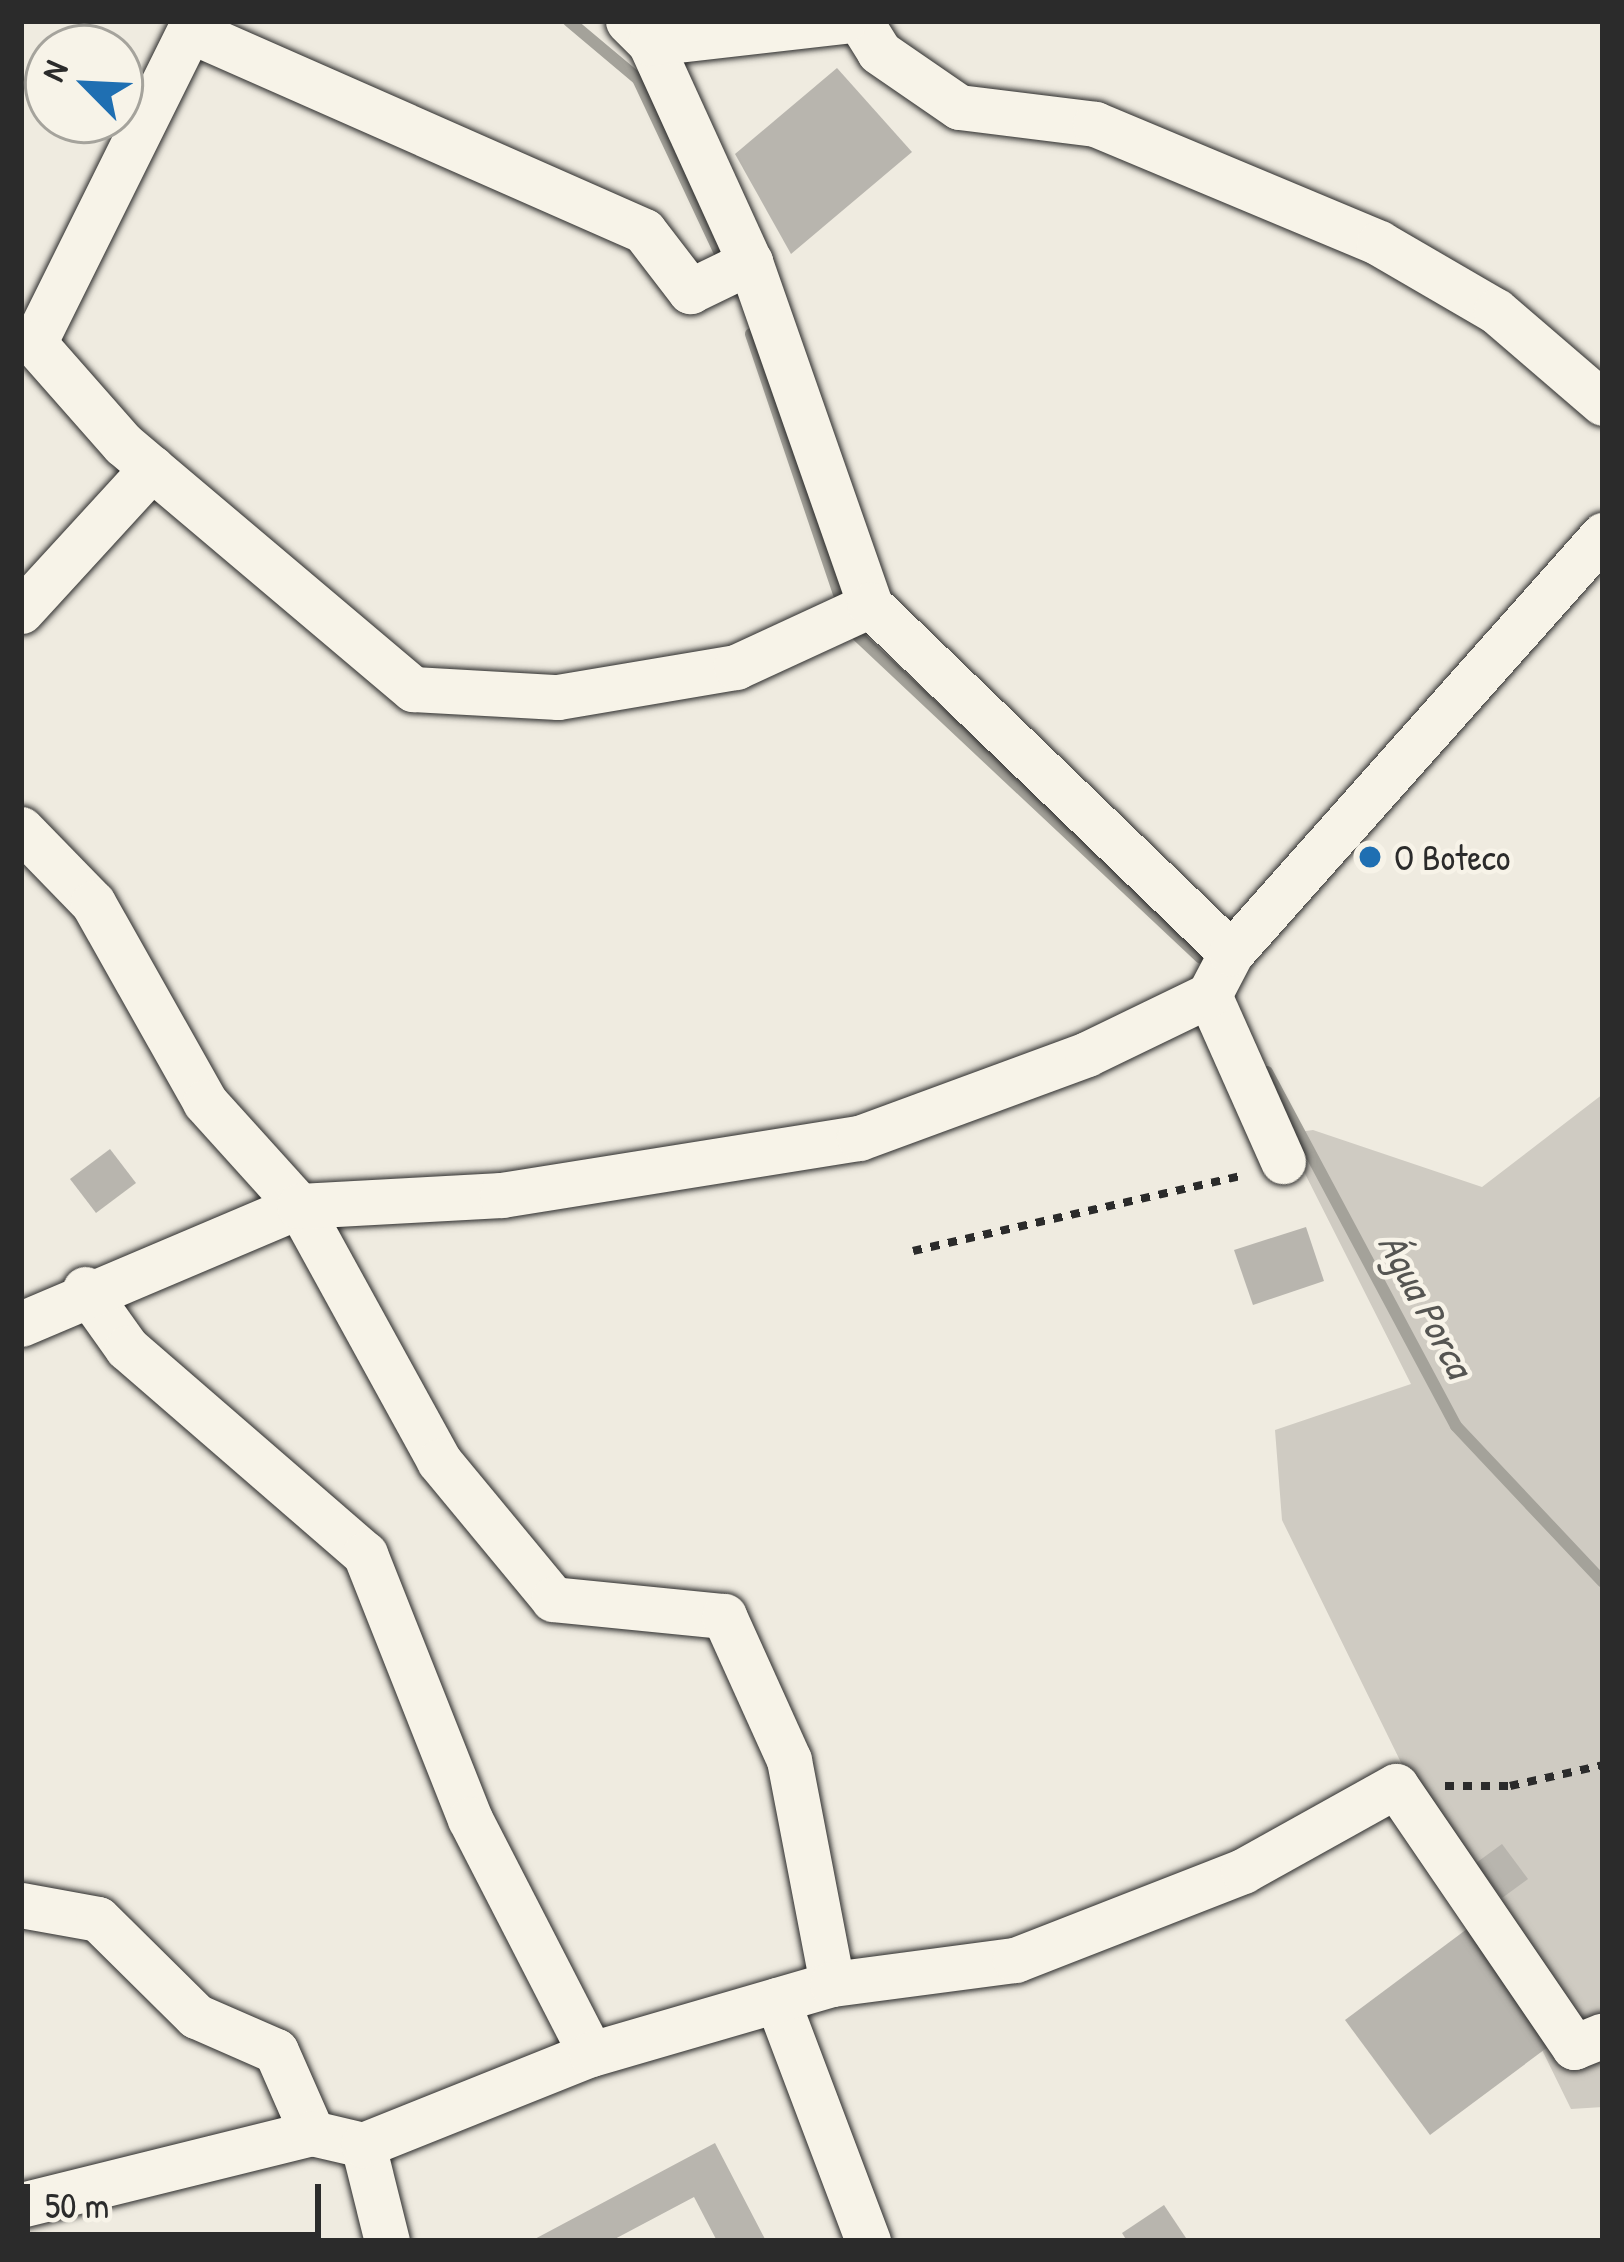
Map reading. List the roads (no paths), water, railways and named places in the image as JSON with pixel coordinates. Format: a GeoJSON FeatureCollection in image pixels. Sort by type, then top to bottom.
{"type":"FeatureCollection","features":[{"type":"Feature","properties":{"kind":"street"},"geometry":{"type":"LineString","coordinates":[[844,21],[639,32],[750,262],[870,605],[1231,953]]}},
{"type":"Feature","properties":{"kind":"street"},"geometry":{"type":"LineString","coordinates":[[860,21],[879,52],[959,107],[1095,124],[1379,243],[1496,311],[1603,403]]}},
{"type":"Feature","properties":{"kind":"street"},"geometry":{"type":"LineString","coordinates":[[750,262],[690,291],[644,231],[192,26],[34,343],[152,467],[413,689],[558,697],[736,667],[870,605]]}},
{"type":"Feature","properties":{"kind":"street"},"geometry":{"type":"LineString","coordinates":[[21,610],[152,467]]}},
{"type":"Feature","properties":{"kind":"street"},"geometry":{"type":"LineString","coordinates":[[21,1324],[85,1289],[299,1206],[502,1195],[859,1138],[1087,1054],[1209,994],[1231,953],[1603,536]]}},
{"type":"Feature","properties":{"kind":"street"},"geometry":{"type":"LineString","coordinates":[[21,829],[93,903],[205,1102],[299,1206],[439,1461],[553,1599],[724,1616],[790,1760],[832,1984]]}},
{"type":"Feature","properties":{"kind":"street"},"geometry":{"type":"LineString","coordinates":[[1209,994],[1283,1162]]}},
{"type":"Feature","properties":{"kind":"street"},"geometry":{"type":"LineString","coordinates":[[85,1289],[127,1348],[365,1553],[470,1819],[554,1964],[591,2054]]}},
{"type":"Feature","properties":{"kind":"street"},"geometry":{"type":"LineString","coordinates":[[21,2205],[312,2133],[363,2145],[591,2054],[832,1984],[1015,1960],[1243,1871],[1396,1786],[1574,2047],[1603,2035]]}},
{"type":"Feature","properties":{"kind":"street"},"geometry":{"type":"LineString","coordinates":[[21,1905],[98,1919],[196,2016],[276,2051],[312,2133]]}},
{"type":"Feature","properties":{"kind":"street"},"geometry":{"type":"LineString","coordinates":[[777,2000],[868,2241]]}},
{"type":"Feature","properties":{"kind":"street"},"geometry":{"type":"LineString","coordinates":[[363,2145],[387,2241]]}},
{"type":"Feature","properties":{"kind":"waterway"},"geometry":{"type":"LineString","coordinates":[[569,21],[638,79],[723,260]]}},
{"type":"Feature","properties":{"kind":"waterway"},"geometry":{"type":"LineString","coordinates":[[751,334],[839,594]]}},
{"type":"Feature","properties":{"kind":"waterway"},"geometry":{"type":"LineString","coordinates":[[858,636],[1201,958]]}},
{"type":"Feature","properties":{"kind":"waterway","name":"Água Porca"},"geometry":{"type":"LineString","coordinates":[[1267,1072],[1456,1426],[1603,1582]]}},
{"type":"Feature","properties":{"kind":"place","name":"O Boteco"},"geometry":{"type":"Point","coordinates":[1370,857]}}]}
